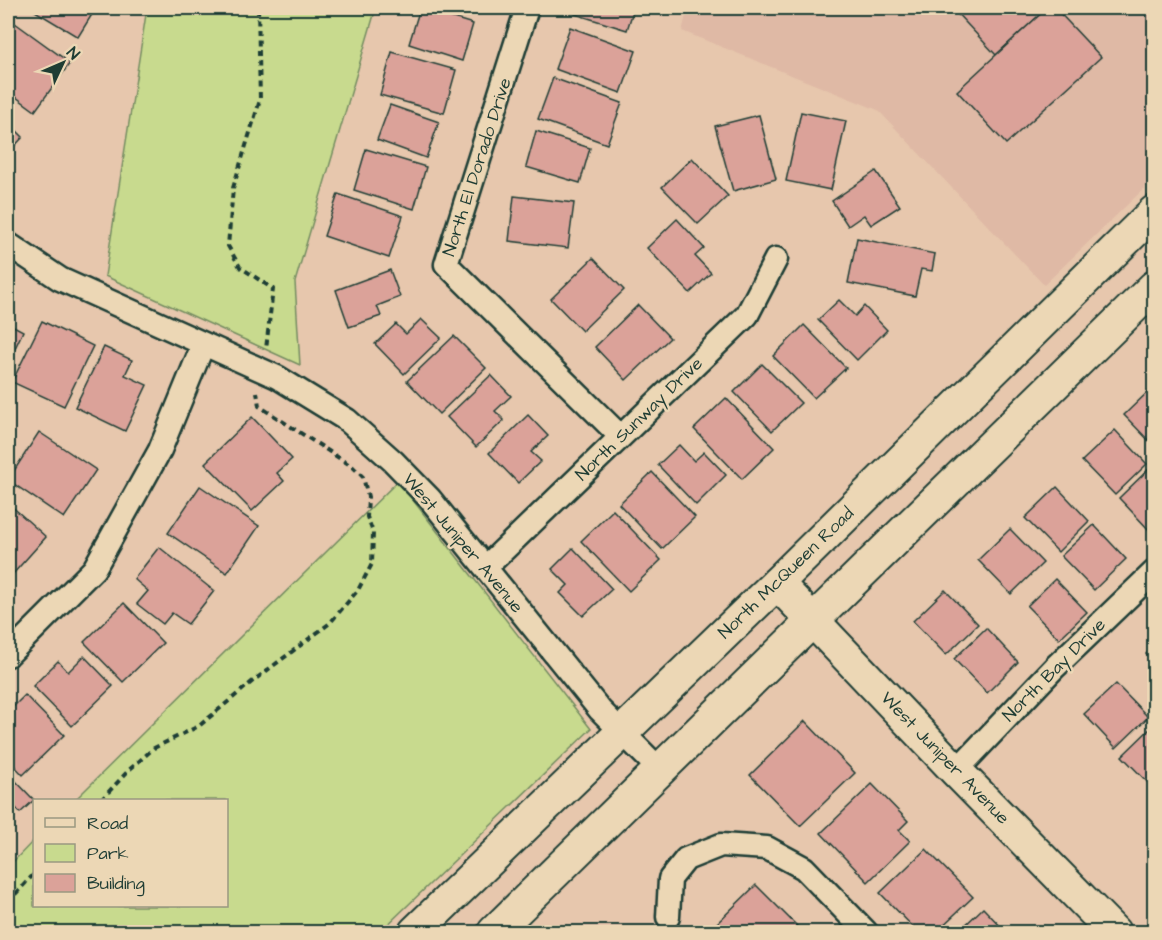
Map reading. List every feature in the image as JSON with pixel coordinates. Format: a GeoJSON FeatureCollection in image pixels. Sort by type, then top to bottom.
{"type":"FeatureCollection","features":[{"type":"Feature","properties":{"kind":"main road","name":"North McQueen Road"},"geometry":{"type":"LineString","coordinates":[[415,933],[777,583],[1155,212]]}},
{"type":"Feature","properties":{"kind":"main road"},"geometry":{"type":"LineString","coordinates":[[494,933],[1155,287]]}},
{"type":"Feature","properties":{"kind":"main road","name":"West Juniper Avenue"},"geometry":{"type":"LineString","coordinates":[[777,583],[1114,933]]}},
{"type":"Feature","properties":{"kind":"street","name":"North El Dorado Drive"},"geometry":{"type":"LineString","coordinates":[[527,8],[446,264],[620,436]]}},
{"type":"Feature","properties":{"kind":"street","name":"West Juniper Avenue"},"geometry":{"type":"LineString","coordinates":[[8,244],[60,279],[277,377],[347,420],[393,461],[430,499],[600,710],[660,770]]}},
{"type":"Feature","properties":{"kind":"street","name":"North Sunway Drive"},"geometry":{"type":"LineString","coordinates":[[486,567],[747,315],[776,259]]}},
{"type":"Feature","properties":{"kind":"street"},"geometry":{"type":"LineString","coordinates":[[8,655],[94,569],[160,450],[204,345]]}},
{"type":"Feature","properties":{"kind":"street","name":"North Bay Drive"},"geometry":{"type":"LineString","coordinates":[[956,771],[1055,667],[1155,572]]}},
{"type":"Feature","properties":{"kind":"street"},"geometry":{"type":"LineString","coordinates":[[668,916],[670,879],[686,859],[721,846],[767,848],[804,868],[866,933]]}},
{"type":"Feature","properties":{"kind":"path"},"geometry":{"type":"LineString","coordinates":[[103,799],[129,770],[154,748],[199,726],[253,681],[330,623],[358,590],[372,564],[373,532],[367,517],[368,498],[363,477],[353,467],[259,406],[257,392],[264,371],[273,289],[240,267],[228,246],[234,188],[260,100],[258,8]]}},
{"type":"Feature","properties":{"kind":"path"},"geometry":{"type":"LineString","coordinates":[[8,902],[33,875]]}},
{"type":"Feature","properties":{"kind":"shaded area"},"geometry":{"type":"Polygon","coordinates":[[[688,8],[1154,8],[1154,179],[1044,285],[878,110],[682,31],[688,8]]]}},
{"type":"Feature","properties":{"kind":"green space"},"geometry":{"type":"Polygon","coordinates":[[[147,8],[376,8],[295,282],[300,365],[105,276],[147,8]]]}},
{"type":"Feature","properties":{"kind":"green space"},"geometry":{"type":"Polygon","coordinates":[[[398,481],[591,729],[380,932],[8,932],[8,867],[33,841],[33,907],[228,907],[228,799],[76,799],[398,481]]]}},
{"type":"Feature","properties":{"kind":"building"},"geometry":{"type":"Polygon","coordinates":[[[30,8],[96,8],[78,37],[30,8]]]}},
{"type":"Feature","properties":{"kind":"building"},"geometry":{"type":"Polygon","coordinates":[[[420,8],[473,24],[462,61],[409,44],[420,8]]]}},
{"type":"Feature","properties":{"kind":"building"},"geometry":{"type":"Polygon","coordinates":[[[577,8],[634,8],[627,30],[575,14],[577,8]]]}},
{"type":"Feature","properties":{"kind":"building"},"geometry":{"type":"Polygon","coordinates":[[[952,8],[1047,8],[996,55],[952,8]]]}},
{"type":"Feature","properties":{"kind":"building"},"geometry":{"type":"Polygon","coordinates":[[[1047,8],[1055,8],[1101,57],[1006,144],[957,91],[1047,8]]]}},
{"type":"Feature","properties":{"kind":"building"},"geometry":{"type":"Polygon","coordinates":[[[15,23],[70,63],[35,111],[8,91],[8,33],[15,23]]]}},
{"type":"Feature","properties":{"kind":"building"},"geometry":{"type":"Polygon","coordinates":[[[570,27],[636,51],[621,93],[555,69],[570,27]]]}},
{"type":"Feature","properties":{"kind":"building"},"geometry":{"type":"Polygon","coordinates":[[[392,52],[456,70],[444,113],[380,95],[392,52]]]}},
{"type":"Feature","properties":{"kind":"building"},"geometry":{"type":"Polygon","coordinates":[[[553,78],[622,103],[607,144],[538,119],[553,78]]]}},
{"type":"Feature","properties":{"kind":"building"},"geometry":{"type":"Polygon","coordinates":[[[390,105],[439,122],[426,158],[377,140],[390,105]]]}},
{"type":"Feature","properties":{"kind":"building"},"geometry":{"type":"Polygon","coordinates":[[[801,112],[846,121],[831,190],[786,181],[801,112]]]}},
{"type":"Feature","properties":{"kind":"building"},"geometry":{"type":"Polygon","coordinates":[[[759,115],[776,179],[733,191],[715,126],[759,115]]]}},
{"type":"Feature","properties":{"kind":"building"},"geometry":{"type":"Polygon","coordinates":[[[8,122],[23,137],[8,153],[8,122]]]}},
{"type":"Feature","properties":{"kind":"building"},"geometry":{"type":"Polygon","coordinates":[[[536,131],[590,148],[580,183],[526,167],[536,131]]]}},
{"type":"Feature","properties":{"kind":"building"},"geometry":{"type":"Polygon","coordinates":[[[366,149],[426,167],[414,209],[354,190],[366,149]]]}},
{"type":"Feature","properties":{"kind":"building"},"geometry":{"type":"Polygon","coordinates":[[[692,158],[728,196],[698,224],[662,187],[692,158]]]}},
{"type":"Feature","properties":{"kind":"building"},"geometry":{"type":"Polygon","coordinates":[[[876,171],[900,206],[871,225],[864,215],[848,226],[832,201],[876,171]]]}},
{"type":"Feature","properties":{"kind":"building"},"geometry":{"type":"Polygon","coordinates":[[[338,194],[403,216],[389,258],[324,236],[338,194]]]}},
{"type":"Feature","properties":{"kind":"building"},"geometry":{"type":"Polygon","coordinates":[[[514,196],[574,203],[568,248],[509,241],[514,196]]]}},
{"type":"Feature","properties":{"kind":"building"},"geometry":{"type":"Polygon","coordinates":[[[677,219],[704,248],[695,256],[711,273],[690,293],[647,248],[677,219]]]}},
{"type":"Feature","properties":{"kind":"building"},"geometry":{"type":"Polygon","coordinates":[[[857,238],[935,254],[932,271],[921,269],[915,296],[848,283],[857,238]]]}},
{"type":"Feature","properties":{"kind":"building"},"geometry":{"type":"Polygon","coordinates":[[[593,258],[624,290],[582,331],[551,299],[593,258]]]}},
{"type":"Feature","properties":{"kind":"building"},"geometry":{"type":"Polygon","coordinates":[[[390,270],[400,297],[377,306],[381,316],[349,327],[336,290],[390,270]]]}},
{"type":"Feature","properties":{"kind":"building"},"geometry":{"type":"Polygon","coordinates":[[[839,300],[855,316],[864,306],[887,330],[857,360],[818,320],[839,300]]]}},
{"type":"Feature","properties":{"kind":"building"},"geometry":{"type":"Polygon","coordinates":[[[638,305],[670,338],[626,380],[595,347],[638,305]]]}},
{"type":"Feature","properties":{"kind":"building"},"geometry":{"type":"Polygon","coordinates":[[[421,319],[441,338],[404,374],[375,344],[396,324],[406,334],[421,319]]]}},
{"type":"Feature","properties":{"kind":"building"},"geometry":{"type":"Polygon","coordinates":[[[42,321],[93,346],[64,406],[12,382],[42,321]]]}},
{"type":"Feature","properties":{"kind":"building"},"geometry":{"type":"Polygon","coordinates":[[[8,323],[23,331],[8,363],[8,323]]]}},
{"type":"Feature","properties":{"kind":"building"},"geometry":{"type":"Polygon","coordinates":[[[804,325],[846,368],[814,398],[773,356],[804,325]]]}},
{"type":"Feature","properties":{"kind":"building"},"geometry":{"type":"Polygon","coordinates":[[[454,336],[486,368],[439,414],[407,381],[454,336]]]}},
{"type":"Feature","properties":{"kind":"building"},"geometry":{"type":"Polygon","coordinates":[[[104,347],[132,360],[125,375],[147,385],[125,431],[75,407],[104,347]]]}},
{"type":"Feature","properties":{"kind":"building"},"geometry":{"type":"Polygon","coordinates":[[[762,364],[801,403],[772,431],[734,392],[762,364]]]}},
{"type":"Feature","properties":{"kind":"building"},"geometry":{"type":"Polygon","coordinates":[[[491,375],[511,396],[495,411],[504,420],[476,447],[447,417],[491,375]]]}},
{"type":"Feature","properties":{"kind":"building"},"geometry":{"type":"Polygon","coordinates":[[[1154,386],[1154,446],[1124,415],[1154,386]]]}},
{"type":"Feature","properties":{"kind":"building"},"geometry":{"type":"Polygon","coordinates":[[[726,398],[774,448],[742,479],[694,429],[726,398]]]}},
{"type":"Feature","properties":{"kind":"building"},"geometry":{"type":"Polygon","coordinates":[[[528,415],[548,436],[531,452],[541,461],[518,483],[489,453],[528,415]]]}},
{"type":"Feature","properties":{"kind":"building"},"geometry":{"type":"Polygon","coordinates":[[[252,417],[292,459],[277,473],[284,481],[252,511],[205,463],[252,417]]]}},
{"type":"Feature","properties":{"kind":"building"},"geometry":{"type":"Polygon","coordinates":[[[1115,430],[1147,464],[1115,495],[1082,461],[1115,430]]]}},
{"type":"Feature","properties":{"kind":"building"},"geometry":{"type":"Polygon","coordinates":[[[39,432],[96,470],[64,518],[8,480],[39,432]]]}},
{"type":"Feature","properties":{"kind":"building"},"geometry":{"type":"Polygon","coordinates":[[[679,445],[694,461],[704,452],[726,475],[696,505],[658,465],[679,445]]]}},
{"type":"Feature","properties":{"kind":"building"},"geometry":{"type":"Polygon","coordinates":[[[1151,467],[1154,471],[1154,528],[1151,532],[1119,498],[1151,467]]]}},
{"type":"Feature","properties":{"kind":"building"},"geometry":{"type":"Polygon","coordinates":[[[652,472],[695,517],[662,549],[619,504],[652,472]]]}},
{"type":"Feature","properties":{"kind":"building"},"geometry":{"type":"Polygon","coordinates":[[[200,486],[259,526],[227,573],[168,533],[200,486]]]}},
{"type":"Feature","properties":{"kind":"building"},"geometry":{"type":"Polygon","coordinates":[[[1057,487],[1089,521],[1058,552],[1025,518],[1057,487]]]}},
{"type":"Feature","properties":{"kind":"building"},"geometry":{"type":"Polygon","coordinates":[[[8,503],[46,537],[12,575],[8,572],[8,503]]]}},
{"type":"Feature","properties":{"kind":"building"},"geometry":{"type":"Polygon","coordinates":[[[613,510],[661,560],[629,591],[581,541],[613,510]]]}},
{"type":"Feature","properties":{"kind":"building"},"geometry":{"type":"Polygon","coordinates":[[[1094,525],[1126,559],[1094,590],[1061,556],[1094,525]]]}},
{"type":"Feature","properties":{"kind":"building"},"geometry":{"type":"Polygon","coordinates":[[[1010,529],[1043,563],[1011,594],[978,560],[1010,529]]]}},
{"type":"Feature","properties":{"kind":"building"},"geometry":{"type":"Polygon","coordinates":[[[159,547],[214,591],[188,624],[172,613],[163,624],[137,604],[148,591],[134,579],[159,547]]]}},
{"type":"Feature","properties":{"kind":"building"},"geometry":{"type":"Polygon","coordinates":[[[573,548],[612,589],[583,616],[560,593],[568,585],[552,569],[573,548]]]}},
{"type":"Feature","properties":{"kind":"building"},"geometry":{"type":"Polygon","coordinates":[[[1055,579],[1087,612],[1059,639],[1027,606],[1055,579]]]}},
{"type":"Feature","properties":{"kind":"building"},"geometry":{"type":"Polygon","coordinates":[[[945,590],[978,624],[946,655],[913,621],[945,590]]]}},
{"type":"Feature","properties":{"kind":"building"},"geometry":{"type":"Polygon","coordinates":[[[124,603],[163,643],[123,682],[84,642],[124,603]]]}},
{"type":"Feature","properties":{"kind":"building"},"geometry":{"type":"Polygon","coordinates":[[[986,628],[1018,662],[987,693],[954,659],[986,628]]]}},
{"type":"Feature","properties":{"kind":"building"},"geometry":{"type":"Polygon","coordinates":[[[1154,646],[1154,663],[1146,654],[1154,646]]]}},
{"type":"Feature","properties":{"kind":"building"},"geometry":{"type":"Polygon","coordinates":[[[84,656],[113,686],[72,726],[33,686],[58,661],[68,672],[84,656]]]}},
{"type":"Feature","properties":{"kind":"building"},"geometry":{"type":"Polygon","coordinates":[[[1116,684],[1148,717],[1116,748],[1084,714],[1116,684]]]}},
{"type":"Feature","properties":{"kind":"building"},"geometry":{"type":"Polygon","coordinates":[[[25,695],[64,735],[23,775],[8,759],[8,712],[25,695]]]}},
{"type":"Feature","properties":{"kind":"building"},"geometry":{"type":"Polygon","coordinates":[[[805,721],[855,773],[800,826],[750,775],[805,721]]]}},
{"type":"Feature","properties":{"kind":"building"},"geometry":{"type":"Polygon","coordinates":[[[1154,725],[1154,789],[1122,756],[1154,725]]]}},
{"type":"Feature","properties":{"kind":"building"},"geometry":{"type":"Polygon","coordinates":[[[8,773],[33,799],[20,813],[15,807],[8,815],[8,773]]]}},
{"type":"Feature","properties":{"kind":"building"},"geometry":{"type":"Polygon","coordinates":[[[872,784],[908,821],[899,830],[910,841],[868,882],[821,833],[872,784]]]}},
{"type":"Feature","properties":{"kind":"building"},"geometry":{"type":"Polygon","coordinates":[[[926,849],[973,897],[936,932],[918,932],[880,893],[926,849]]]}},
{"type":"Feature","properties":{"kind":"building"},"geometry":{"type":"Polygon","coordinates":[[[756,885],[803,932],[714,932],[711,929],[756,885]]]}},
{"type":"Feature","properties":{"kind":"building"},"geometry":{"type":"Polygon","coordinates":[[[983,908],[1006,932],[958,932],[983,908]]]}}]}
